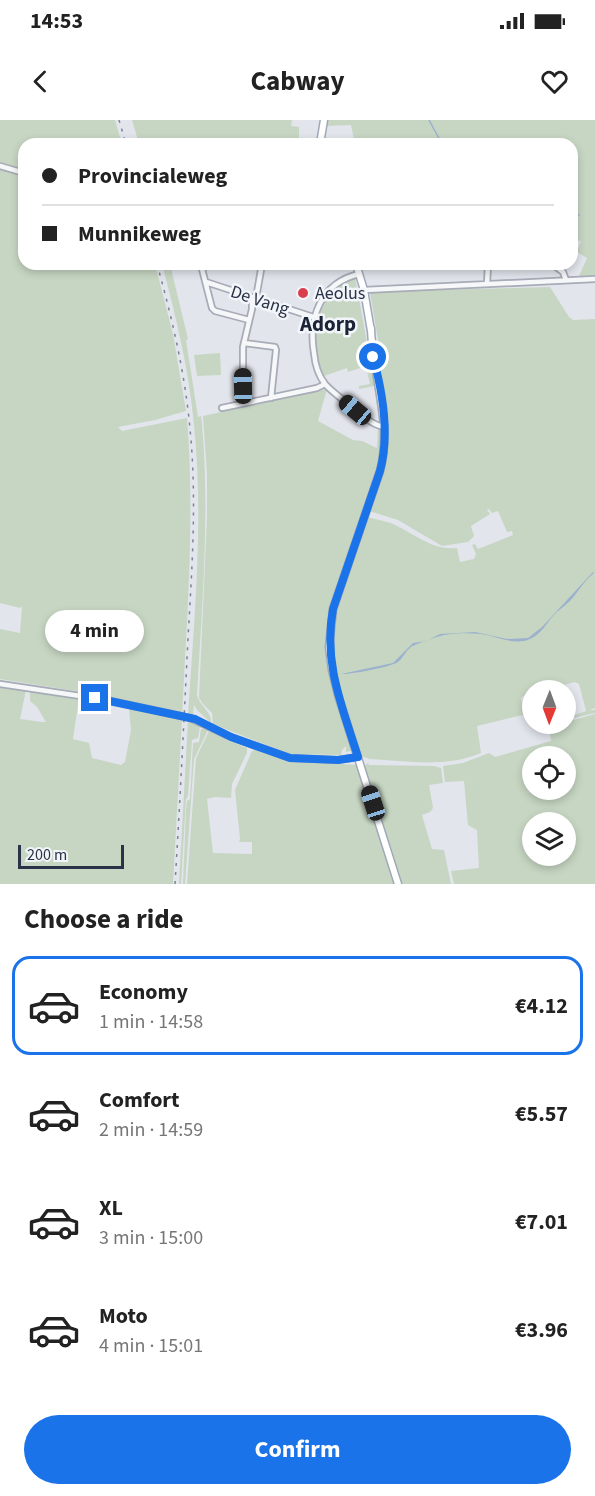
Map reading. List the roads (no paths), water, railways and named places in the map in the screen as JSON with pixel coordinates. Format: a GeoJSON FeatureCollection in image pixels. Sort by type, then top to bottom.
{"type":"FeatureCollection","features":[{"type":"Feature","properties":{"kind":"main road"},"geometry":{"type":"LineString","coordinates":[[321,138],[324,120]]}},
{"type":"Feature","properties":{"kind":"main road"},"geometry":{"type":"LineString","coordinates":[[358,270],[364,290],[385,427],[382,465],[338,591],[329,633],[334,680],[398,884]]}},
{"type":"Feature","properties":{"kind":"street"},"geometry":{"type":"LineString","coordinates":[[0,166],[18,171]]}},
{"type":"Feature","properties":{"kind":"street","name":"De Vang"},"geometry":{"type":"LineString","coordinates":[[202,270],[212,308],[215,311],[249,320]]}},
{"type":"Feature","properties":{"kind":"street"},"geometry":{"type":"LineString","coordinates":[[243,403],[244,343],[261,270]]}},
{"type":"Feature","properties":{"kind":"street"},"geometry":{"type":"LineString","coordinates":[[487,284],[488,270]]}},
{"type":"Feature","properties":{"kind":"street"},"geometry":{"type":"LineString","coordinates":[[560,270],[566,280]]}},
{"type":"Feature","properties":{"kind":"street"},"geometry":{"type":"LineString","coordinates":[[359,274],[346,277],[333,286],[318,307],[313,317],[312,329],[315,358],[325,384],[364,416],[385,427]]}},
{"type":"Feature","properties":{"kind":"street"},"geometry":{"type":"LineString","coordinates":[[364,290],[595,279]]}},
{"type":"Feature","properties":{"kind":"street","name":"De Vang"},"geometry":{"type":"LineString","coordinates":[[206,282],[313,317]]}},
{"type":"Feature","properties":{"kind":"street"},"geometry":{"type":"LineString","coordinates":[[244,343],[275,347],[271,398]]}},
{"type":"Feature","properties":{"kind":"street"},"geometry":{"type":"LineString","coordinates":[[222,408],[317,388],[325,384]]}},
{"type":"Feature","properties":{"kind":"street"},"geometry":{"type":"LineString","coordinates":[[0,684],[113,701],[190,718],[231,737],[290,758],[338,760],[358,757]]}},
{"type":"Feature","properties":{"kind":"water"},"geometry":{"type":"Polygon","coordinates":[[[594,573],[540,632],[530,639],[512,641],[481,634],[462,633],[428,640],[440,634],[475,632],[507,639],[528,638],[542,627],[594,573]]]}},
{"type":"Feature","properties":{"kind":"water"},"geometry":{"type":"Polygon","coordinates":[[[425,641],[412,647],[394,664],[341,674],[393,663],[413,643],[425,641]]]}},
{"type":"Feature","properties":{"kind":"waterway"},"geometry":{"type":"LineString","coordinates":[[429,120],[439,138]]}},
{"type":"Feature","properties":{"kind":"railway"},"geometry":{"type":"LineString","coordinates":[[119,120],[124,138]]}},
{"type":"Feature","properties":{"kind":"railway"},"geometry":{"type":"LineString","coordinates":[[159,270],[173,325],[185,387],[193,481],[192,560],[175,884]]}},
{"type":"Feature","properties":{"kind":"place","name":"Aeolus"},"geometry":{"type":"Point","coordinates":[303,293]}},
{"type":"Feature","properties":{"kind":"district","name":"Adorp"},"geometry":{"type":"Point","coordinates":[328,324]}}]}
